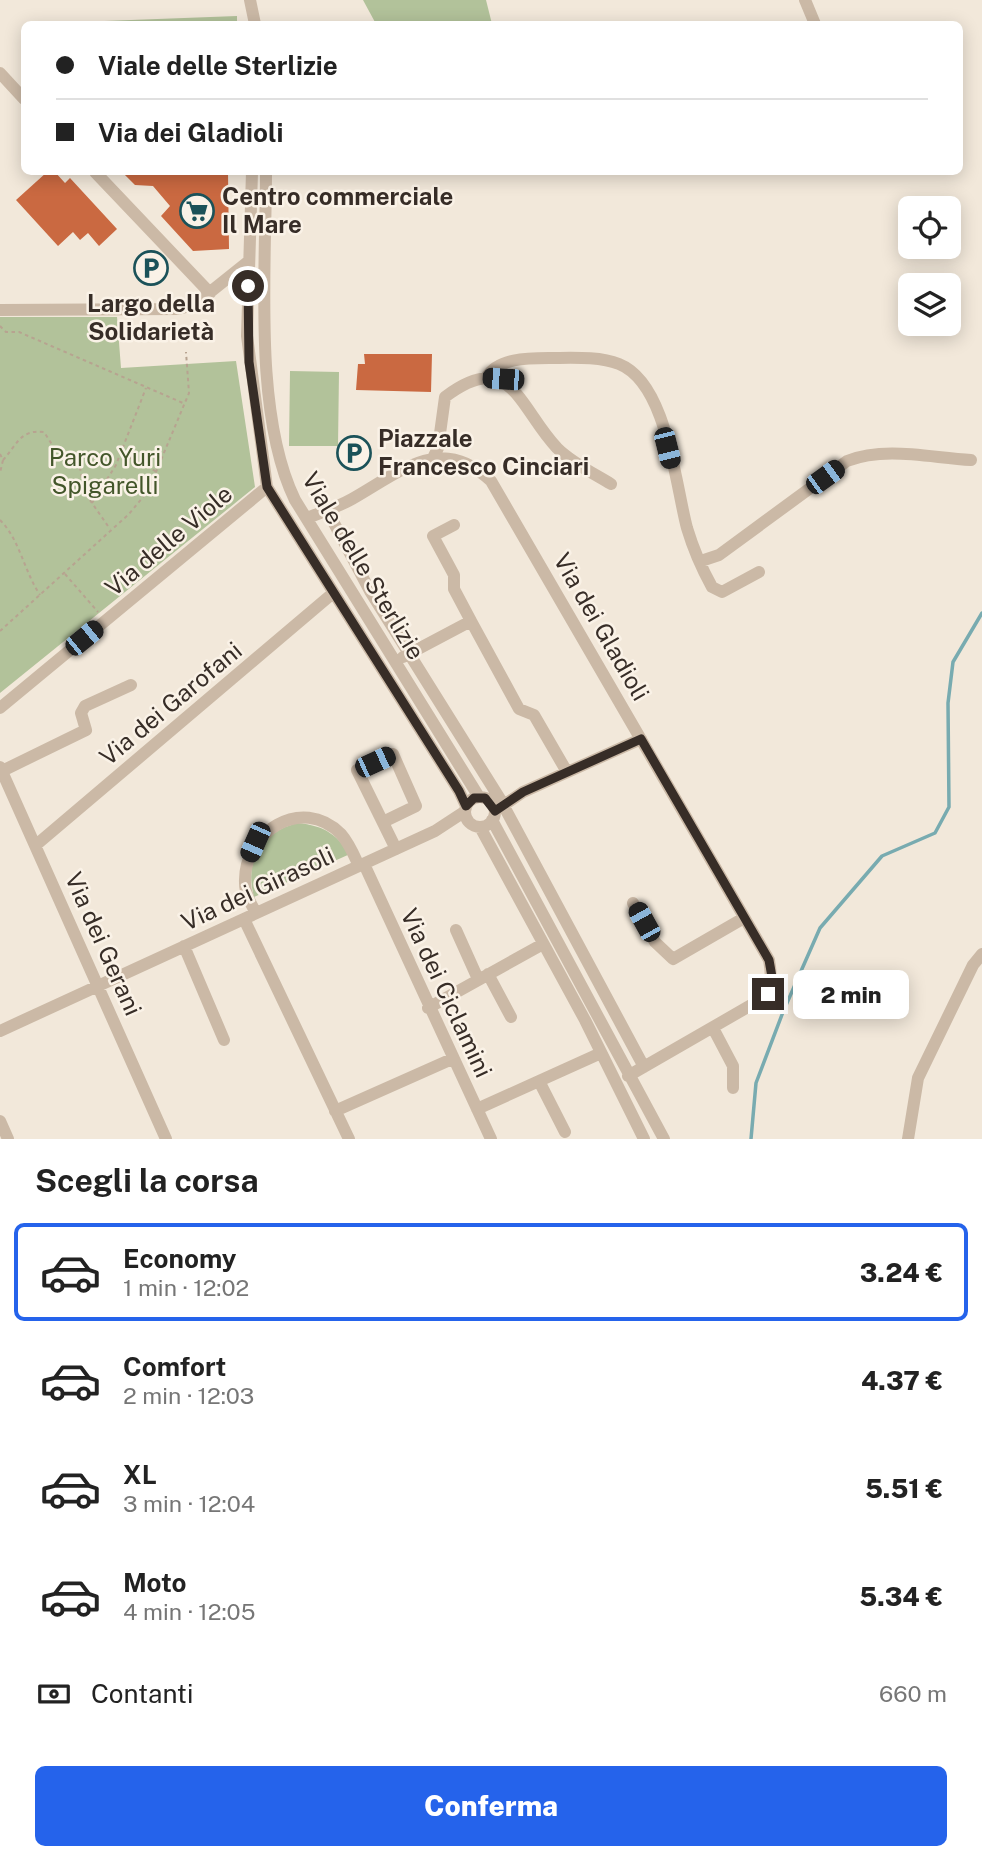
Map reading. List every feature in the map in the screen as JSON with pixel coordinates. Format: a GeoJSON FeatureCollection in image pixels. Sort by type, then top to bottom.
{"type":"FeatureCollection","features":[{"type":"Feature","properties":{"kind":"street"},"geometry":{"type":"LineString","coordinates":[[250,0],[254,21]]}},
{"type":"Feature","properties":{"kind":"street"},"geometry":{"type":"LineString","coordinates":[[804,0],[814,21]]}},
{"type":"Feature","properties":{"kind":"street"},"geometry":{"type":"LineString","coordinates":[[0,73],[21,96]]}},
{"type":"Feature","properties":{"kind":"street"},"geometry":{"type":"LineString","coordinates":[[98,175],[210,293]]}},
{"type":"Feature","properties":{"kind":"street","name":"Viale delle Sterlizie"},"geometry":{"type":"LineString","coordinates":[[252,175],[247,336],[267,487],[332,594],[459,791],[465,809],[476,826]]}},
{"type":"Feature","properties":{"kind":"street","name":"Viale delle Sterlizie"},"geometry":{"type":"LineString","coordinates":[[266,175],[264,335],[283,475],[397,661],[493,805],[628,1076],[664,1139]]}},
{"type":"Feature","properties":{"kind":"street"},"geometry":{"type":"LineString","coordinates":[[0,310],[178,309],[194,305],[249,261]]}},
{"type":"Feature","properties":{"kind":"street"},"geometry":{"type":"LineString","coordinates":[[486,378],[490,370],[503,364],[543,358],[618,363],[633,373],[646,386],[657,406],[688,531],[716,592],[722,592],[759,572]]}},
{"type":"Feature","properties":{"kind":"street"},"geometry":{"type":"LineString","coordinates":[[432,460],[438,448],[445,397],[476,379],[503,379],[515,389],[560,451],[611,484]]}},
{"type":"Feature","properties":{"kind":"street"},"geometry":{"type":"LineString","coordinates":[[701,561],[719,555],[847,461],[859,456],[901,454],[971,460]]}},
{"type":"Feature","properties":{"kind":"street","name":"Via dei Gladioli"},"geometry":{"type":"LineString","coordinates":[[307,518],[350,500],[394,473],[418,462],[462,460],[475,466],[491,481],[769,960],[772,977],[768,994],[628,1076]]}},
{"type":"Feature","properties":{"kind":"street","name":"Via delle Viole"},"geometry":{"type":"LineString","coordinates":[[0,708],[267,487]]}},
{"type":"Feature","properties":{"kind":"street","name":"Viale delle Sterlizie"},"geometry":{"type":"LineString","coordinates":[[327,510],[370,591],[410,654],[493,805],[644,1067]]}},
{"type":"Feature","properties":{"kind":"street"},"geometry":{"type":"LineString","coordinates":[[454,525],[433,536],[454,575],[454,589],[519,709],[534,715],[567,772]]}},
{"type":"Feature","properties":{"kind":"street","name":"Via dei Garofani"},"geometry":{"type":"LineString","coordinates":[[36,845],[332,594]]}},
{"type":"Feature","properties":{"kind":"street"},"geometry":{"type":"LineString","coordinates":[[397,661],[471,621]]}},
{"type":"Feature","properties":{"kind":"street"},"geometry":{"type":"LineString","coordinates":[[1,769],[86,730],[81,713],[85,706],[131,685]]}},
{"type":"Feature","properties":{"kind":"street"},"geometry":{"type":"LineString","coordinates":[[493,805],[641,739]]}},
{"type":"Feature","properties":{"kind":"street"},"geometry":{"type":"LineString","coordinates":[[383,822],[416,806],[393,754],[357,770],[396,849]]}},
{"type":"Feature","properties":{"kind":"street","name":"Via dei Gerani"},"geometry":{"type":"LineString","coordinates":[[1,769],[166,1139]]}},
{"type":"Feature","properties":{"kind":"street"},"geometry":{"type":"LineString","coordinates":[[0,803],[14,796]]}},
{"type":"Feature","properties":{"kind":"street","name":"Via dei Girasoli"},"geometry":{"type":"LineString","coordinates":[[0,1031],[435,831],[465,809],[493,805]]}},
{"type":"Feature","properties":{"kind":"street","name":"Via dei Girasoli"},"geometry":{"type":"LineString","coordinates":[[435,831],[476,826],[493,805]]}},
{"type":"Feature","properties":{"kind":"street","name":"Via dei Ciclamini"},"geometry":{"type":"LineString","coordinates":[[349,1139],[250,916],[244,885],[249,856],[266,830],[307,818],[324,821],[341,834],[361,865],[491,1139]]}},
{"type":"Feature","properties":{"kind":"street"},"geometry":{"type":"LineString","coordinates":[[476,826],[543,944],[644,1139]]}},
{"type":"Feature","properties":{"kind":"street"},"geometry":{"type":"LineString","coordinates":[[633,903],[654,942],[673,959],[744,918]]}},
{"type":"Feature","properties":{"kind":"street"},"geometry":{"type":"LineString","coordinates":[[456,930],[511,1017]]}},
{"type":"Feature","properties":{"kind":"street"},"geometry":{"type":"LineString","coordinates":[[428,1008],[543,944]]}},
{"type":"Feature","properties":{"kind":"street"},"geometry":{"type":"LineString","coordinates":[[184,946],[224,1040]]}},
{"type":"Feature","properties":{"kind":"street"},"geometry":{"type":"LineString","coordinates":[[908,1139],[918,1078],[973,965],[982,954]]}},
{"type":"Feature","properties":{"kind":"street"},"geometry":{"type":"LineString","coordinates":[[713,1028],[733,1066],[733,1088]]}},
{"type":"Feature","properties":{"kind":"street"},"geometry":{"type":"LineString","coordinates":[[477,1109],[601,1053]]}},
{"type":"Feature","properties":{"kind":"street"},"geometry":{"type":"LineString","coordinates":[[335,1111],[452,1059]]}},
{"type":"Feature","properties":{"kind":"street"},"geometry":{"type":"LineString","coordinates":[[539,1082],[565,1132]]}},
{"type":"Feature","properties":{"kind":"street"},"geometry":{"type":"LineString","coordinates":[[0,1121],[8,1139]]}},
{"type":"Feature","properties":{"kind":"path"},"geometry":{"type":"LineString","coordinates":[[0,326],[6,332]]}},
{"type":"Feature","properties":{"kind":"path"},"geometry":{"type":"LineString","coordinates":[[0,336],[6,332],[19,332],[184,403]]}},
{"type":"Feature","properties":{"kind":"path"},"geometry":{"type":"LineString","coordinates":[[0,631],[129,514],[148,492],[184,403],[189,382],[186,352]]}},
{"type":"Feature","properties":{"kind":"path"},"geometry":{"type":"LineString","coordinates":[[91,504],[121,453],[146,388]]}},
{"type":"Feature","properties":{"kind":"path"},"geometry":{"type":"LineString","coordinates":[[2,460],[21,435],[44,432],[53,446],[79,463],[81,483],[91,504],[111,530]]}},
{"type":"Feature","properties":{"kind":"path"},"geometry":{"type":"LineString","coordinates":[[121,453],[157,472]]}},
{"type":"Feature","properties":{"kind":"path"},"geometry":{"type":"LineString","coordinates":[[0,454],[0,473]]}},
{"type":"Feature","properties":{"kind":"path"},"geometry":{"type":"LineString","coordinates":[[0,520],[15,540],[26,573],[40,596]]}},
{"type":"Feature","properties":{"kind":"path"},"geometry":{"type":"LineString","coordinates":[[63,573],[105,621]]}},
{"type":"Feature","properties":{"kind":"green space"},"geometry":{"type":"Polygon","coordinates":[[[363,0],[486,0],[491,21],[374,21],[363,0]]]}},
{"type":"Feature","properties":{"kind":"green space"},"geometry":{"type":"Polygon","coordinates":[[[237,16],[237,21],[104,21],[237,16]]]}},
{"type":"Feature","properties":{"kind":"green space","name":"Parco Yuri Spigarelli"},"geometry":{"type":"Polygon","coordinates":[[[0,317],[117,317],[121,368],[236,361],[255,487],[0,693],[0,317]]]}},
{"type":"Feature","properties":{"kind":"green space"},"geometry":{"type":"Polygon","coordinates":[[[290,371],[339,372],[338,446],[289,446],[290,371]]]}},
{"type":"Feature","properties":{"kind":"green space"},"geometry":{"type":"Polygon","coordinates":[[[298,823],[328,832],[350,854],[254,897],[251,871],[258,849],[274,833],[298,823]]]}},
{"type":"Feature","properties":{"kind":"building"},"geometry":{"type":"Polygon","coordinates":[[[44,175],[58,175],[65,183],[70,178],[117,229],[99,246],[88,233],[80,240],[73,232],[58,246],[16,200],[44,175]]]}},
{"type":"Feature","properties":{"kind":"building","name":"Centro commerciale Il Mare"},"geometry":{"type":"Polygon","coordinates":[[[125,175],[228,175],[229,249],[193,251],[161,216],[170,206],[153,186],[135,185],[125,175]]]}},
{"type":"Feature","properties":{"kind":"building"},"geometry":{"type":"Polygon","coordinates":[[[364,354],[432,354],[431,392],[356,390],[358,364],[365,364],[364,354]]]}},
{"type":"Feature","properties":{"kind":"waterway"},"geometry":{"type":"LineString","coordinates":[[751,1139],[756,1083],[783,1012],[820,928],[882,856],[935,833],[949,807],[948,703],[953,662],[982,613]]}},
{"type":"Feature","properties":{"kind":"place","name":"Centro commerciale Il Mare"},"geometry":{"type":"Point","coordinates":[197,211]}},
{"type":"Feature","properties":{"kind":"place","name":"Largo della Solidarietà"},"geometry":{"type":"Point","coordinates":[151,268]}},
{"type":"Feature","properties":{"kind":"place","name":"Piazzale Francesco Cinciari"},"geometry":{"type":"Point","coordinates":[354,453]}},
{"type":"Feature","properties":{"kind":"route"},"geometry":{"type":"LineString","coordinates":[[248,286],[249,362],[267,487],[466,806],[474,798],[485,798],[490,800],[495,811],[523,792],[641,739],[769,960],[772,977],[768,994]]}}]}
